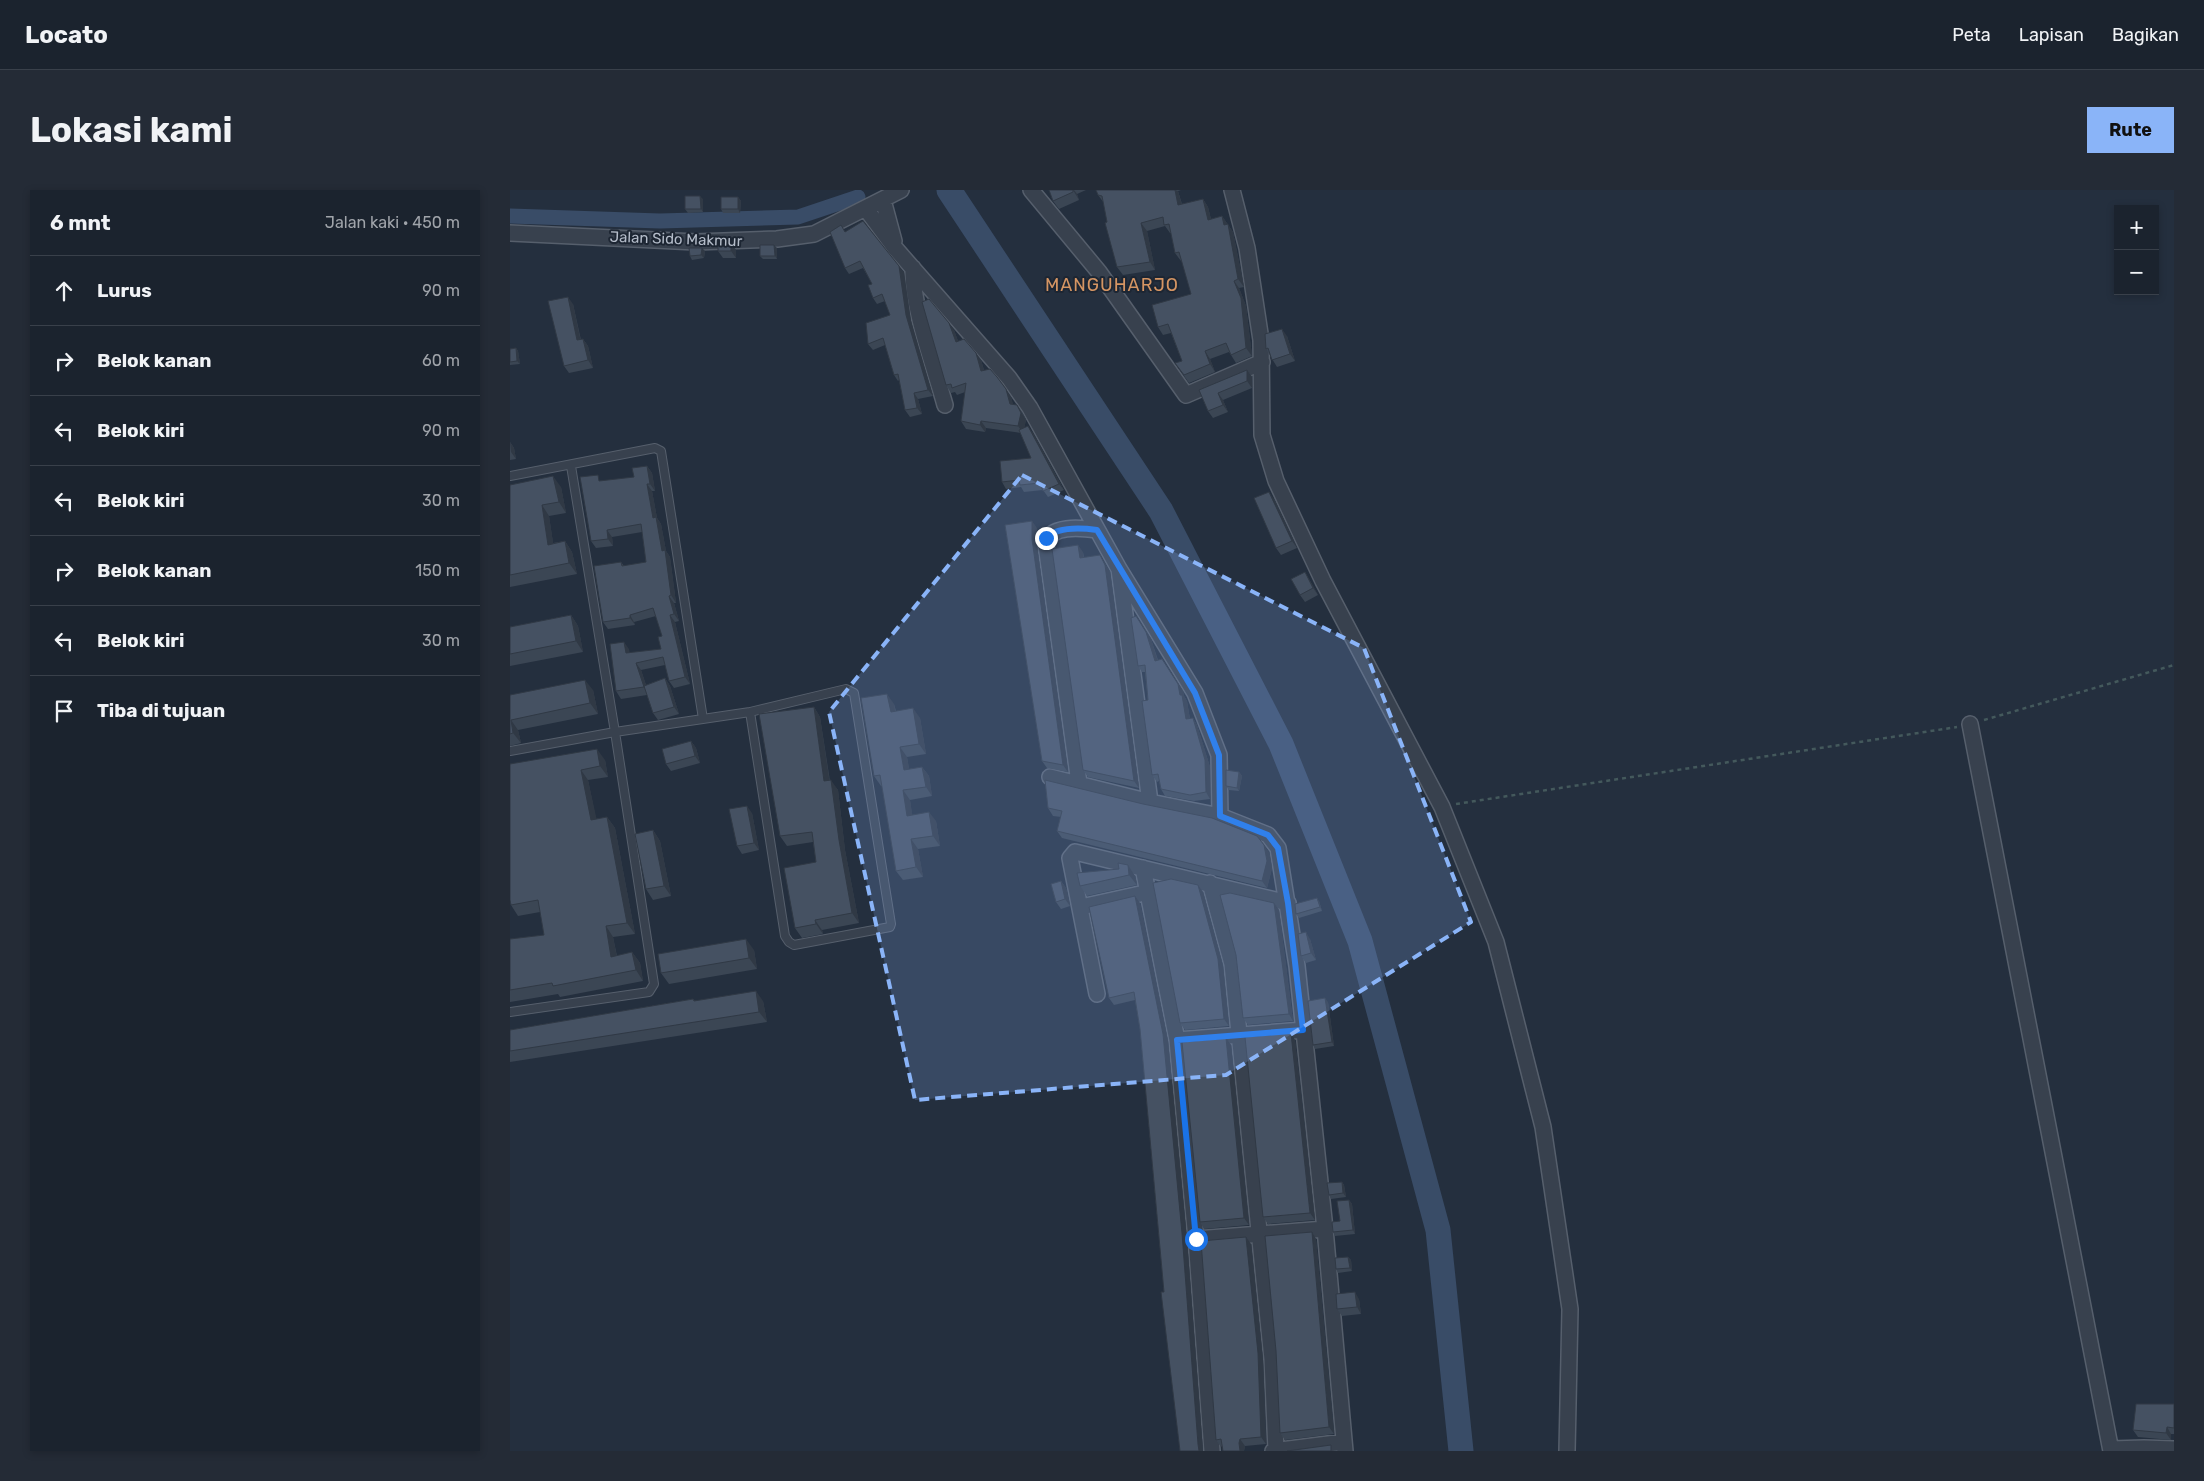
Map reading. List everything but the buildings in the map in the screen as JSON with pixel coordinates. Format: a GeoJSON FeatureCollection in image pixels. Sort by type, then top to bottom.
{"type":"FeatureCollection","features":[{"type":"Feature","properties":{"kind":"street","name":"Jalan Sido Makmur"},"geometry":{"type":"LineString","coordinates":[[510,233],[696,242],[742,242],[814,234],[901,190]]}},
{"type":"Feature","properties":{"kind":"street"},"geometry":{"type":"LineString","coordinates":[[1031,190],[1098,272],[1186,395],[1262,362]]}},
{"type":"Feature","properties":{"kind":"street"},"geometry":{"type":"LineString","coordinates":[[1232,190],[1247,248],[1261,340],[1262,435],[1276,482],[1306,548],[1442,807],[1496,942],[1543,1127],[1570,1309],[1567,1451]]}},
{"type":"Feature","properties":{"kind":"street"},"geometry":{"type":"LineString","coordinates":[[883,200],[895,248]]}},
{"type":"Feature","properties":{"kind":"street"},"geometry":{"type":"LineString","coordinates":[[866,209],[895,248],[1008,378],[1030,408],[1119,569],[1195,693],[1219,755],[1220,816]]}},
{"type":"Feature","properties":{"kind":"street"},"geometry":{"type":"LineString","coordinates":[[913,268],[912,283],[916,303],[946,405]]}},
{"type":"Feature","properties":{"kind":"street"},"geometry":{"type":"LineString","coordinates":[[1079,783],[1046,538],[1051,533],[1078,528],[1097,530]]}},
{"type":"Feature","properties":{"kind":"street"},"geometry":{"type":"LineString","coordinates":[[1119,569],[1150,802]]}},
{"type":"Feature","properties":{"kind":"street"},"geometry":{"type":"LineString","coordinates":[[1970,724],[2111,1450],[2174,1450]]}},
{"type":"Feature","properties":{"kind":"street"},"geometry":{"type":"LineString","coordinates":[[1050,777],[1150,802],[1220,816],[1268,835],[1278,848],[1288,903],[1303,1030],[1325,1229],[1345,1447],[1275,1451],[1272,1359],[1232,964],[1210,884]]}},
{"type":"Feature","properties":{"kind":"street"},"geometry":{"type":"LineString","coordinates":[[1097,994],[1070,858],[1075,852],[1288,903]]}},
{"type":"Feature","properties":{"kind":"street"},"geometry":{"type":"LineString","coordinates":[[1143,868],[1177,1040],[1196,1239],[1212,1451]]}},
{"type":"Feature","properties":{"kind":"street"},"geometry":{"type":"LineString","coordinates":[[1081,907],[1149,892]]}},
{"type":"Feature","properties":{"kind":"street"},"geometry":{"type":"LineString","coordinates":[[1177,1040],[1303,1030]]}},
{"type":"Feature","properties":{"kind":"street"},"geometry":{"type":"LineString","coordinates":[[1196,1239],[1325,1229]]}},
{"type":"Feature","properties":{"kind":"lane"},"geometry":{"type":"LineString","coordinates":[[510,476],[571,466],[656,448],[662,451],[703,719]]}},
{"type":"Feature","properties":{"kind":"lane"},"geometry":{"type":"LineString","coordinates":[[510,1012],[649,992],[654,984],[571,466]]}},
{"type":"Feature","properties":{"kind":"lane"},"geometry":{"type":"LineString","coordinates":[[510,751],[615,732],[750,712],[846,688],[854,693],[890,927],[794,945],[788,942],[785,936],[750,712]]}},
{"type":"Feature","properties":{"kind":"path"},"geometry":{"type":"LineString","coordinates":[[1442,807],[1970,724],[2174,665]]}},
{"type":"Feature","properties":{"kind":"highlighted area"},"geometry":{"type":"Polygon","coordinates":[[[1022,475],[1364,648],[1471,922],[1226,1075],[915,1100],[829,712],[1022,475]]]}},
{"type":"Feature","properties":{"kind":"waterway"},"geometry":{"type":"LineString","coordinates":[[949,190],[1161,511],[1281,744],[1360,941],[1438,1230],[1461,1451]]}},
{"type":"Feature","properties":{"kind":"waterway"},"geometry":{"type":"LineString","coordinates":[[510,216],[660,221],[798,217],[858,197]]}},
{"type":"Feature","properties":{"kind":"district","name":"MANGUHARJO"},"geometry":{"type":"Point","coordinates":[1112,285]}},
{"type":"Feature","properties":{"kind":"route"},"geometry":{"type":"LineString","coordinates":[[1046,538],[1051,533],[1078,528],[1097,530],[1195,693],[1219,755],[1221,777],[1220,816],[1268,835],[1278,848],[1297,966],[1303,1030],[1177,1040],[1196,1239]]}}]}
